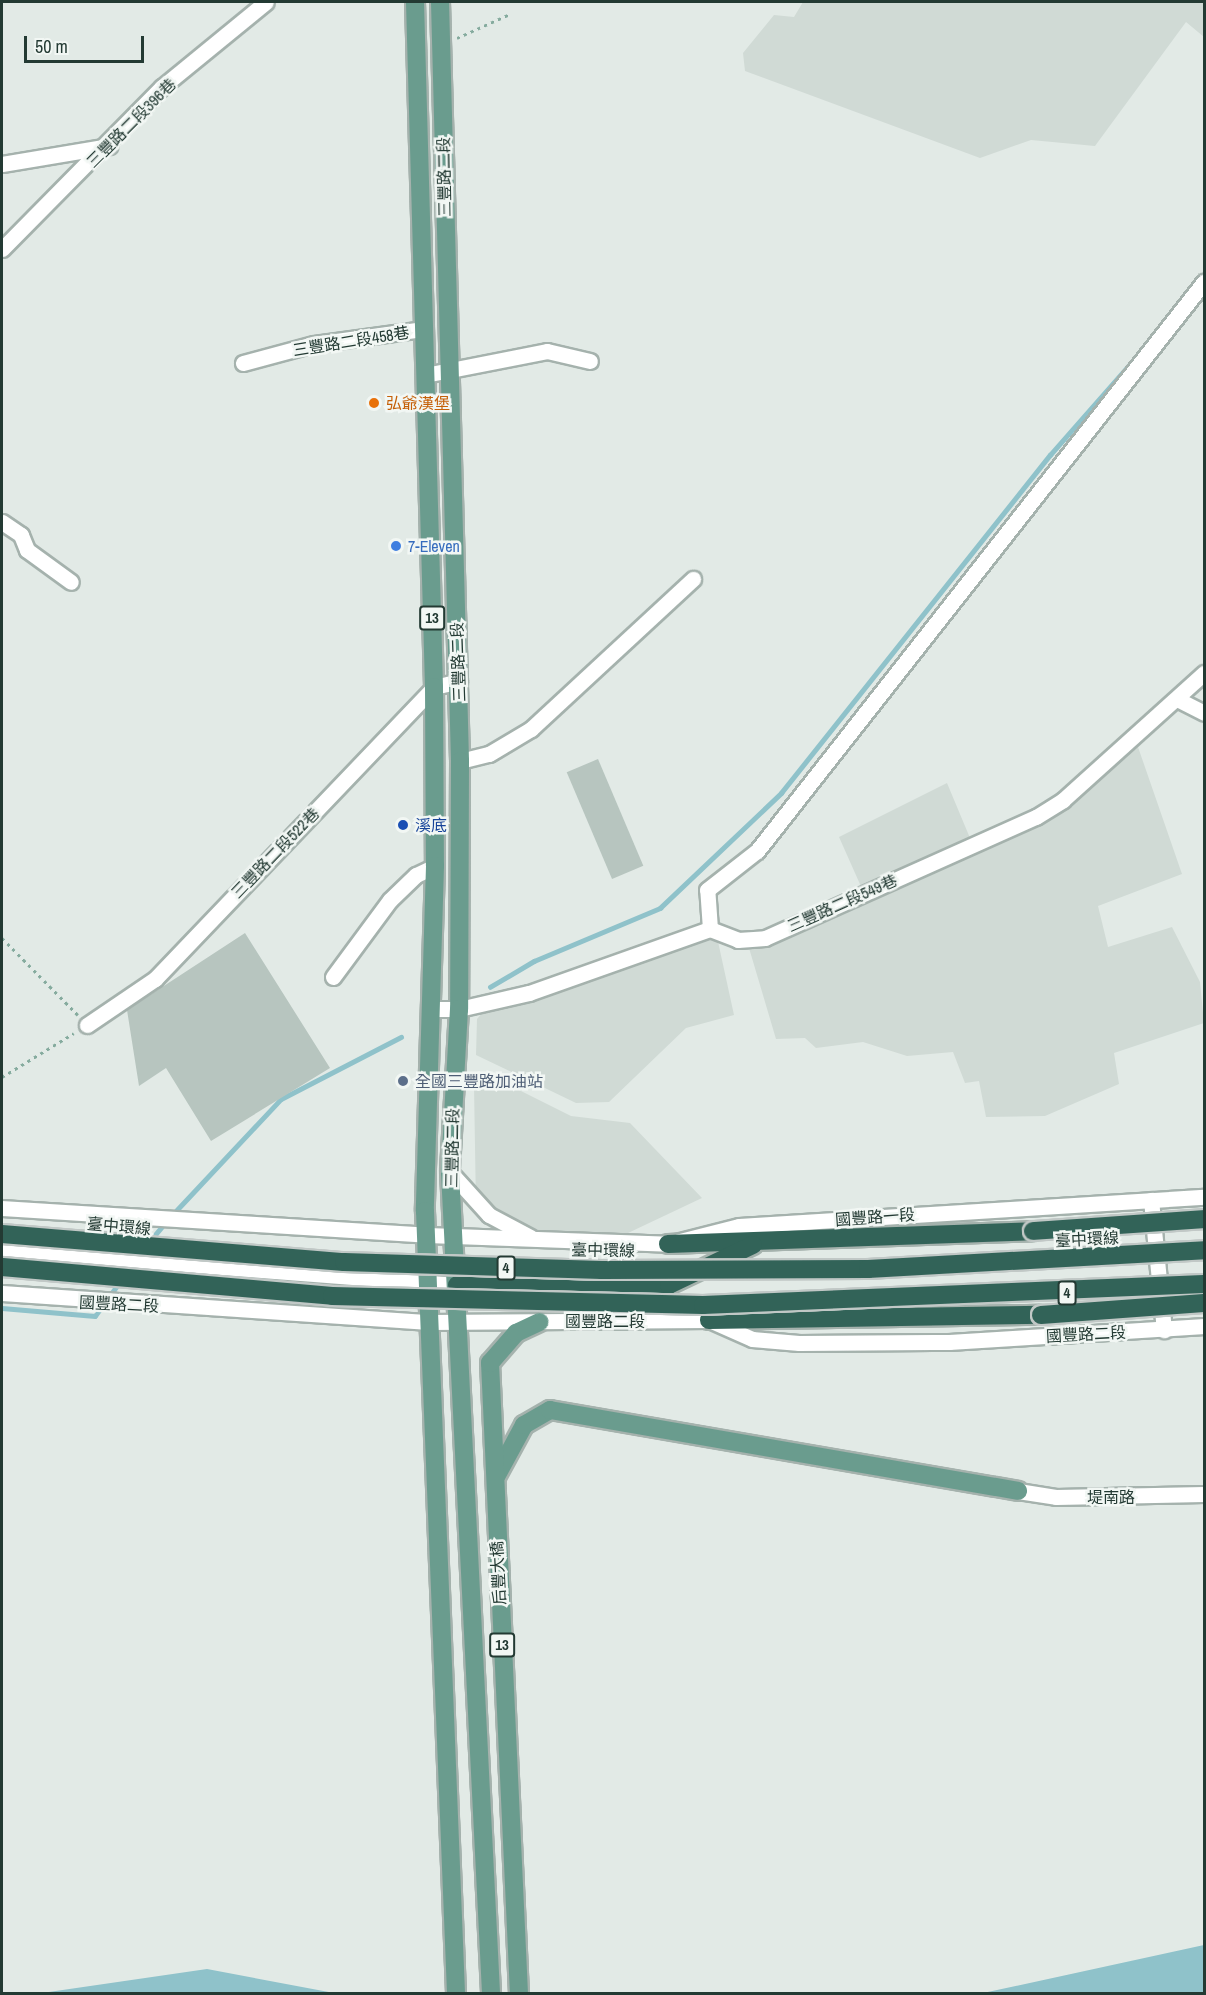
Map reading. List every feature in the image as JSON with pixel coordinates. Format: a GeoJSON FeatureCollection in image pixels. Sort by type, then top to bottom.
{"type":"FeatureCollection","features":[{"type":"Feature","properties":{"kind":"highway"},"geometry":{"type":"LineString","coordinates":[[668,1244],[758,1243],[1033,1231],[1204,1219]]}},
{"type":"Feature","properties":{"kind":"highway","name":"臺中環線"},"geometry":{"type":"LineString","coordinates":[[2,1233],[344,1262],[602,1270],[868,1269],[1204,1250]]}},
{"type":"Feature","properties":{"kind":"highway"},"geometry":{"type":"LineString","coordinates":[[457,1285],[669,1285],[758,1243]]}},
{"type":"Feature","properties":{"kind":"highway","name":"4"},"geometry":{"type":"LineString","coordinates":[[2,1267],[332,1296],[680,1305],[1204,1284]]}},
{"type":"Feature","properties":{"kind":"highway"},"geometry":{"type":"LineString","coordinates":[[709,1320],[1041,1315],[1204,1304]]}},
{"type":"Feature","properties":{"kind":"main road","name":"三豐路二段"},"geometry":{"type":"LineString","coordinates":[[415,2],[434,687],[435,866],[430,1008],[427,1235],[429,1322]]}},
{"type":"Feature","properties":{"kind":"main road","name":"三豐路二段"},"geometry":{"type":"LineString","coordinates":[[440,2],[447,373],[459,681],[459,1009],[450,1172],[458,1323]]}},
{"type":"Feature","properties":{"kind":"main road","name":"13"},"geometry":{"type":"LineString","coordinates":[[429,1322],[456,1994]]}},
{"type":"Feature","properties":{"kind":"main road","name":"后豐大橋"},"geometry":{"type":"LineString","coordinates":[[519,1994],[490,1363],[516,1333],[540,1322]]}},
{"type":"Feature","properties":{"kind":"main road","name":"后豐大橋"},"geometry":{"type":"LineString","coordinates":[[458,1323],[491,1994]]}},
{"type":"Feature","properties":{"kind":"main road"},"geometry":{"type":"LineString","coordinates":[[495,1479],[524,1425],[550,1410],[1018,1491]]}},
{"type":"Feature","properties":{"kind":"street","name":"三豐路二段396巷"},"geometry":{"type":"LineString","coordinates":[[2,249],[109,146],[162,87],[266,2]]}},
{"type":"Feature","properties":{"kind":"street"},"geometry":{"type":"LineString","coordinates":[[2,164],[109,146]]}},
{"type":"Feature","properties":{"kind":"street"},"geometry":{"type":"LineString","coordinates":[[430,1008],[459,1009],[529,993],[710,929],[707,890],[757,851],[1204,282]]}},
{"type":"Feature","properties":{"kind":"street","name":"三豐路二段458巷"},"geometry":{"type":"LineString","coordinates":[[243,363],[314,344],[424,329]]}},
{"type":"Feature","properties":{"kind":"street"},"geometry":{"type":"LineString","coordinates":[[425,375],[447,373],[547,351],[590,361]]}},
{"type":"Feature","properties":{"kind":"street"},"geometry":{"type":"LineString","coordinates":[[2,522],[21,535],[27,550],[71,582]]}},
{"type":"Feature","properties":{"kind":"street"},"geometry":{"type":"LineString","coordinates":[[460,761],[489,754],[531,729],[693,579]]}},
{"type":"Feature","properties":{"kind":"street","name":"三豐路二段549巷"},"geometry":{"type":"LineString","coordinates":[[710,929],[738,940],[765,938],[1036,817],[1179,700],[1204,673]]}},
{"type":"Feature","properties":{"kind":"street"},"geometry":{"type":"LineString","coordinates":[[434,687],[459,681]]}},
{"type":"Feature","properties":{"kind":"street","name":"三豐路二段522巷"},"geometry":{"type":"LineString","coordinates":[[87,1025],[155,979],[434,687]]}},
{"type":"Feature","properties":{"kind":"street"},"geometry":{"type":"LineString","coordinates":[[1179,700],[1204,713]]}},
{"type":"Feature","properties":{"kind":"street"},"geometry":{"type":"LineString","coordinates":[[333,977],[390,900],[416,875],[435,866]]}},
{"type":"Feature","properties":{"kind":"street"},"geometry":{"type":"LineString","coordinates":[[450,1172],[489,1215],[548,1241]]}},
{"type":"Feature","properties":{"kind":"street","name":"國豐路一段"},"geometry":{"type":"LineString","coordinates":[[548,1241],[668,1244],[739,1226],[1204,1197]]}},
{"type":"Feature","properties":{"kind":"street"},"geometry":{"type":"LineString","coordinates":[[1150,1200],[1164,1330]]}},
{"type":"Feature","properties":{"kind":"street"},"geometry":{"type":"LineString","coordinates":[[2,1208],[548,1241]]}},
{"type":"Feature","properties":{"kind":"street"},"geometry":{"type":"LineString","coordinates":[[48,1257],[52,1212]]}},
{"type":"Feature","properties":{"kind":"street"},"geometry":{"type":"LineString","coordinates":[[2,1250],[48,1257],[457,1285]]}},
{"type":"Feature","properties":{"kind":"street","name":"國豐路二段"},"geometry":{"type":"LineString","coordinates":[[2,1293],[429,1322],[709,1320],[752,1339],[799,1343],[949,1342],[1204,1326]]}},
{"type":"Feature","properties":{"kind":"street","name":"堤南路"},"geometry":{"type":"LineString","coordinates":[[1018,1491],[1121,1498],[1204,1494]]}},
{"type":"Feature","properties":{"kind":"path"},"geometry":{"type":"LineString","coordinates":[[441,43],[484,30],[508,15]]}},
{"type":"Feature","properties":{"kind":"path"},"geometry":{"type":"LineString","coordinates":[[2,938],[87,1025],[2,1077]]}},
{"type":"Feature","properties":{"kind":"shaded area"},"geometry":{"type":"Polygon","coordinates":[[[803,2],[1204,2],[1204,37],[1186,22],[1095,146],[1031,140],[980,158],[745,71],[743,53],[774,15],[794,17],[803,2]]]}},
{"type":"Feature","properties":{"kind":"shaded area"},"geometry":{"type":"Polygon","coordinates":[[[1138,747],[1182,874],[1098,906],[1108,947],[1172,927],[1200,982],[1204,1023],[1114,1053],[1119,1084],[1045,1116],[986,1117],[979,1081],[965,1083],[953,1052],[907,1056],[863,1042],[816,1048],[805,1038],[776,1039],[749,948],[770,944],[867,900],[839,837],[947,783],[975,850],[1042,824],[1138,747]]]}},
{"type":"Feature","properties":{"kind":"shaded area"},"geometry":{"type":"Polygon","coordinates":[[[707,936],[717,937],[734,1015],[686,1028],[609,1102],[576,1103],[476,1055],[477,1019],[482,1013],[707,936]]]}},
{"type":"Feature","properties":{"kind":"shaded area"},"geometry":{"type":"Polygon","coordinates":[[[497,1079],[571,1116],[630,1123],[702,1198],[628,1233],[588,1243],[529,1242],[489,1227],[476,1207],[474,1086],[497,1079]]]}},
{"type":"Feature","properties":{"kind":"water"},"geometry":{"type":"Polygon","coordinates":[[[1204,1945],[1204,1993],[983,1993],[1071,1974],[1204,1945]]]}},
{"type":"Feature","properties":{"kind":"water"},"geometry":{"type":"Polygon","coordinates":[[[207,1969],[334,1993],[42,1993],[207,1969]]]}},
{"type":"Feature","properties":{"kind":"building"},"geometry":{"type":"Polygon","coordinates":[[[598,759],[643,866],[612,879],[567,772],[598,759]]]}},
{"type":"Feature","properties":{"kind":"building"},"geometry":{"type":"Polygon","coordinates":[[[245,933],[330,1068],[211,1141],[166,1068],[139,1086],[127,1010],[245,933]]]}},
{"type":"Feature","properties":{"kind":"waterway"},"geometry":{"type":"LineString","coordinates":[[490,987],[534,961],[660,908],[781,793],[1050,455],[1137,356]]}},
{"type":"Feature","properties":{"kind":"waterway"},"geometry":{"type":"LineString","coordinates":[[172,1215],[281,1099],[401,1037]]}},
{"type":"Feature","properties":{"kind":"waterway"},"geometry":{"type":"LineString","coordinates":[[149,1242],[165,1223]]}},
{"type":"Feature","properties":{"kind":"waterway"},"geometry":{"type":"LineString","coordinates":[[2,1308],[95,1316],[119,1283]]}},
{"type":"Feature","properties":{"kind":"place","name":"弘爺漢堡"},"geometry":{"type":"Point","coordinates":[374,403]}},
{"type":"Feature","properties":{"kind":"place","name":"7-Eleven"},"geometry":{"type":"Point","coordinates":[396,546]}},
{"type":"Feature","properties":{"kind":"place","name":"溪底"},"geometry":{"type":"Point","coordinates":[403,825]}},
{"type":"Feature","properties":{"kind":"place","name":"全國三豐路加油站"},"geometry":{"type":"Point","coordinates":[403,1081]}}]}
